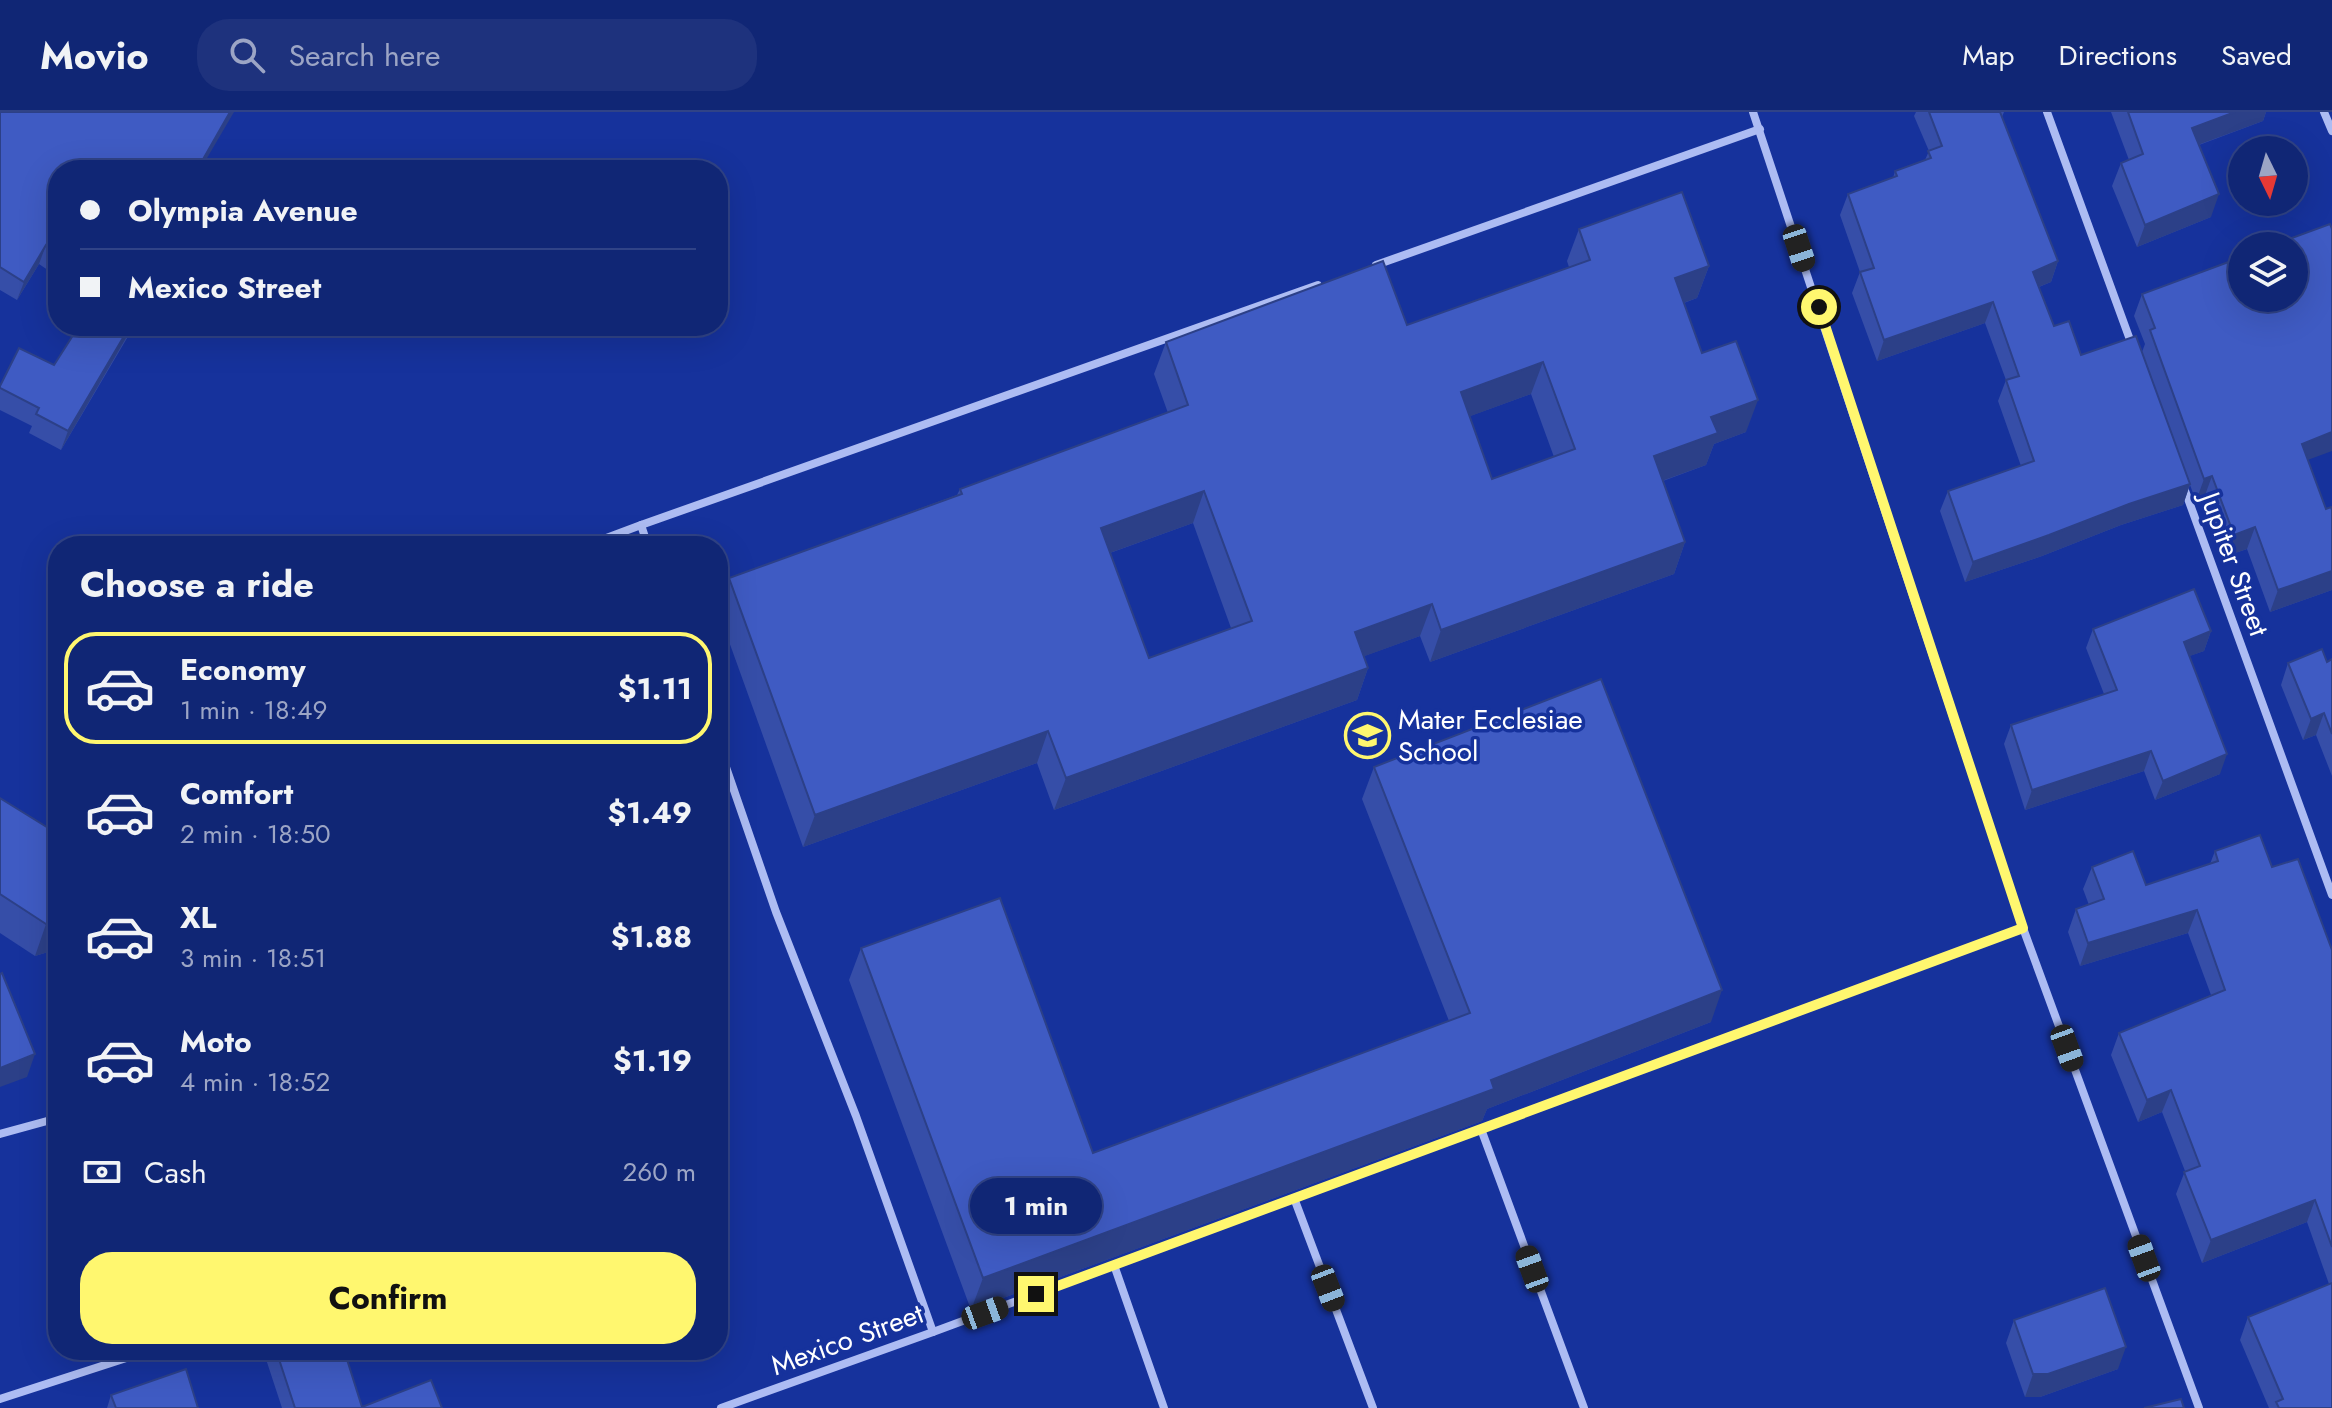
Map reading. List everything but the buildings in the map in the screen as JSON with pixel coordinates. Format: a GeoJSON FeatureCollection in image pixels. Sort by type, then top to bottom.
{"type":"FeatureCollection","features":[{"type":"Feature","properties":{"kind":"street"},"geometry":{"type":"LineString","coordinates":[[1753,112],[2023,928],[2199,1408]]}},
{"type":"Feature","properties":{"kind":"street"},"geometry":{"type":"LineString","coordinates":[[2047,112],[2139,363]]}},
{"type":"Feature","properties":{"kind":"street"},"geometry":{"type":"LineString","coordinates":[[2324,112],[2332,131]]}},
{"type":"Feature","properties":{"kind":"street"},"geometry":{"type":"LineString","coordinates":[[1372,266],[1760,129]]}},
{"type":"Feature","properties":{"kind":"street"},"geometry":{"type":"LineString","coordinates":[[612,536],[1327,282]]}},
{"type":"Feature","properties":{"kind":"street","name":"Jupiter Street"},"geometry":{"type":"LineString","coordinates":[[2182,481],[2332,895]]}},
{"type":"Feature","properties":{"kind":"street"},"geometry":{"type":"LineString","coordinates":[[641,525],[645,536]]}},
{"type":"Feature","properties":{"kind":"street"},"geometry":{"type":"LineString","coordinates":[[728,773],[776,912],[856,1116],[933,1332]]}},
{"type":"Feature","properties":{"kind":"street","name":"Mexico Street"},"geometry":{"type":"LineString","coordinates":[[721,1408],[2023,928]]}},
{"type":"Feature","properties":{"kind":"street"},"geometry":{"type":"LineString","coordinates":[[0,1134],[48,1121]]}},
{"type":"Feature","properties":{"kind":"street"},"geometry":{"type":"LineString","coordinates":[[1481,1129],[1584,1408]]}},
{"type":"Feature","properties":{"kind":"street"},"geometry":{"type":"LineString","coordinates":[[1294,1198],[1373,1408]]}},
{"type":"Feature","properties":{"kind":"street"},"geometry":{"type":"LineString","coordinates":[[1114,1265],[1164,1408]]}},
{"type":"Feature","properties":{"kind":"street"},"geometry":{"type":"LineString","coordinates":[[0,1399],[120,1360]]}},
{"type":"Feature","properties":{"kind":"place","name":"Mater Ecclesiae School"},"geometry":{"type":"Point","coordinates":[1367,735]}},
{"type":"Feature","properties":{"kind":"route"},"geometry":{"type":"LineString","coordinates":[[1036,1294],[2023,928],[1819,307]]}}]}
